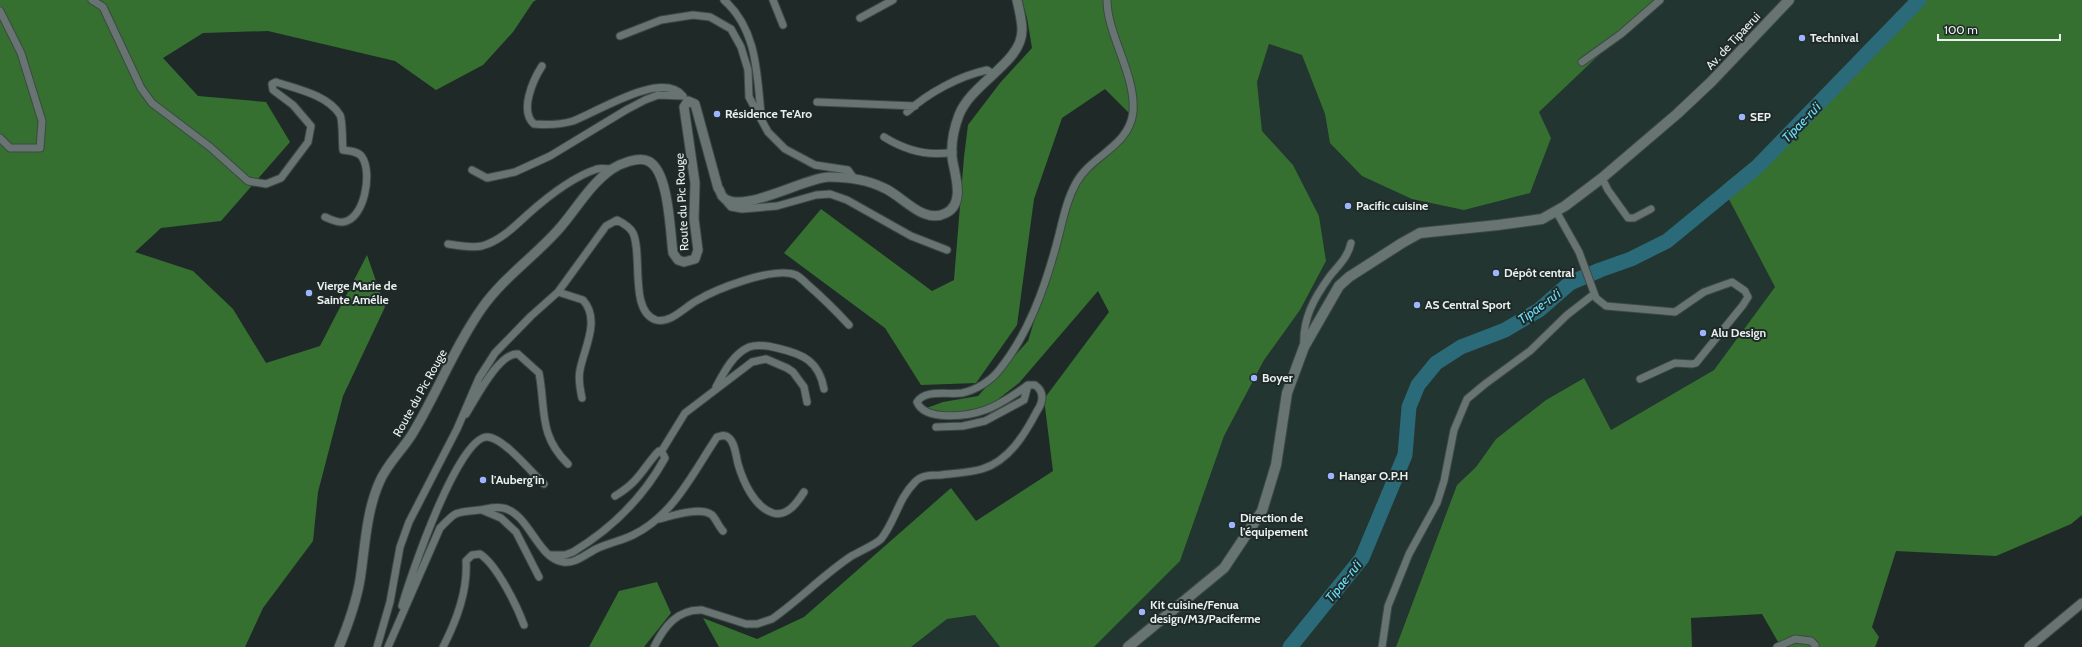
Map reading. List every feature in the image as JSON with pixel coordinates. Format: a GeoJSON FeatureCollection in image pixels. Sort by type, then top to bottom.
{"type":"FeatureCollection","features":[{"type":"Feature","properties":{"kind":"main road","name":"Av. de Tipaerui"},"geometry":{"type":"LineString","coordinates":[[1128,647],[1224,568],[1262,511],[1276,465],[1287,393],[1304,347],[1339,286],[1349,277],[1420,233],[1521,223],[1542,219],[1556,211],[1602,178],[1711,82],[1789,0]]}},
{"type":"Feature","properties":{"kind":"street"},"geometry":{"type":"LineString","coordinates":[[92,0],[103,6],[141,88],[152,103],[210,147],[248,181],[266,184],[282,178],[308,142],[311,126],[293,105],[273,90],[272,84],[276,82],[323,99],[332,106],[341,116],[343,150],[355,152],[362,157],[365,166],[366,181],[360,211],[352,218],[343,222],[325,217]]}},
{"type":"Feature","properties":{"kind":"street"},"geometry":{"type":"LineString","coordinates":[[724,0],[740,18],[749,36],[756,63],[761,118]]}},
{"type":"Feature","properties":{"kind":"street"},"geometry":{"type":"LineString","coordinates":[[773,0],[783,25]]}},
{"type":"Feature","properties":{"kind":"street"},"geometry":{"type":"LineString","coordinates":[[860,18],[893,0]]}},
{"type":"Feature","properties":{"kind":"street"},"geometry":{"type":"LineString","coordinates":[[723,196],[730,201],[757,200],[818,177],[853,177],[885,188],[916,210],[928,215],[938,216],[947,213],[956,198],[957,191],[952,152],[955,128],[966,102],[975,90],[1007,62],[1019,46],[1022,30],[1017,0]]}},
{"type":"Feature","properties":{"kind":"street"},"geometry":{"type":"LineString","coordinates":[[654,647],[665,627],[673,619],[696,610],[702,610],[746,624],[757,624],[772,619],[849,557],[879,540],[887,529],[895,510],[916,480],[925,476],[983,469],[1008,453],[1021,437],[1040,406],[1041,392],[1035,385],[1028,385],[1009,398],[986,410],[966,415],[932,414],[924,412],[919,408],[917,402],[920,398],[927,394],[963,393],[977,388],[987,382],[999,371],[1027,328],[1056,246],[1067,202],[1076,182],[1090,165],[1111,150],[1128,128],[1133,110],[1131,91],[1107,0]]}},
{"type":"Feature","properties":{"kind":"street"},"geometry":{"type":"LineString","coordinates":[[1582,62],[1621,34],[1660,0]]}},
{"type":"Feature","properties":{"kind":"street"},"geometry":{"type":"LineString","coordinates":[[0,11],[21,54],[42,120],[40,148],[10,148],[0,138]]}},
{"type":"Feature","properties":{"kind":"street"},"geometry":{"type":"LineString","coordinates":[[620,36],[661,20],[693,15],[710,17],[731,29],[742,47],[748,70],[749,97],[768,132],[784,148],[815,165],[848,170],[853,177]]}},
{"type":"Feature","properties":{"kind":"street"},"geometry":{"type":"LineString","coordinates":[[542,66],[533,80],[529,93],[527,114],[534,124],[553,125],[573,121],[606,105],[646,90],[665,86],[677,91],[695,104],[718,188],[731,207],[742,209],[777,206],[816,195],[830,194],[847,200],[911,236],[946,250]]}},
{"type":"Feature","properties":{"kind":"street"},"geometry":{"type":"LineString","coordinates":[[907,112],[942,88],[979,71],[987,70],[993,74]]}},
{"type":"Feature","properties":{"kind":"street"},"geometry":{"type":"LineString","coordinates":[[472,170],[487,178],[515,172],[550,156],[645,100],[658,95],[685,98]]}},
{"type":"Feature","properties":{"kind":"street","name":"Route du Pic Rouge"},"geometry":{"type":"LineString","coordinates":[[339,647],[355,601],[371,510],[378,484],[385,471],[413,433],[483,307],[500,287],[559,229],[580,200],[612,169],[625,163],[642,160],[654,164],[659,172],[666,194],[673,253],[678,260],[684,262],[695,258],[698,250],[694,219],[695,183],[684,108],[685,98]]}},
{"type":"Feature","properties":{"kind":"street"},"geometry":{"type":"LineString","coordinates":[[817,102],[915,106]]}},
{"type":"Feature","properties":{"kind":"street"},"geometry":{"type":"LineString","coordinates":[[884,137],[913,150],[940,154],[952,152]]}},
{"type":"Feature","properties":{"kind":"street"},"geometry":{"type":"LineString","coordinates":[[448,244],[469,247],[482,246],[496,240],[513,228],[548,197],[569,184],[598,169],[612,169]]}},
{"type":"Feature","properties":{"kind":"street"},"geometry":{"type":"LineString","coordinates":[[1602,178],[1608,190],[1628,218],[1634,218],[1651,209]]}},
{"type":"Feature","properties":{"kind":"street"},"geometry":{"type":"LineString","coordinates":[[1556,211],[1586,270],[1596,298],[1606,306],[1668,313],[1675,312],[1704,292],[1732,282],[1746,292],[1748,297],[1743,305],[1696,363],[1675,363],[1640,380]]}},
{"type":"Feature","properties":{"kind":"street"},"geometry":{"type":"LineString","coordinates":[[377,647],[390,602],[400,547],[409,522],[457,429],[478,378],[495,353],[531,316],[558,292],[606,226],[617,220],[627,225],[633,233],[639,271],[640,298],[649,316],[656,320],[664,321],[674,316],[695,301],[727,286],[770,274],[797,275],[826,300],[849,325]]}},
{"type":"Feature","properties":{"kind":"street"},"geometry":{"type":"LineString","coordinates":[[1304,347],[1304,327],[1309,309],[1321,290],[1348,254],[1351,243]]}},
{"type":"Feature","properties":{"kind":"street"},"geometry":{"type":"LineString","coordinates":[[1382,647],[1388,606],[1409,554],[1437,503],[1444,481],[1454,430],[1467,399],[1530,351],[1593,290]]}},
{"type":"Feature","properties":{"kind":"street"},"geometry":{"type":"LineString","coordinates":[[558,292],[576,296],[583,300],[590,314],[592,325],[580,370],[579,386],[582,398]]}},
{"type":"Feature","properties":{"kind":"street"},"geometry":{"type":"LineString","coordinates":[[714,391],[725,370],[734,360],[750,347],[766,345],[798,353],[806,358],[819,372],[824,389]]}},
{"type":"Feature","properties":{"kind":"street"},"geometry":{"type":"LineString","coordinates":[[457,429],[492,374],[511,355],[518,354],[539,373],[546,428],[550,443],[568,464]]}},
{"type":"Feature","properties":{"kind":"street"},"geometry":{"type":"LineString","coordinates":[[615,496],[629,487],[641,476],[656,454],[661,452],[685,412],[752,362],[766,359],[793,372],[804,387],[807,402]]}},
{"type":"Feature","properties":{"kind":"street"},"geometry":{"type":"LineString","coordinates":[[936,427],[963,426],[985,421],[1024,400],[1028,385]]}},
{"type":"Feature","properties":{"kind":"street"},"geometry":{"type":"LineString","coordinates":[[659,519],[686,484],[717,437],[723,435],[728,437],[733,445],[738,465],[750,491],[763,509],[782,514],[796,505],[804,492]]}},
{"type":"Feature","properties":{"kind":"street"},"geometry":{"type":"LineString","coordinates":[[400,616],[407,588],[436,510],[469,448],[480,438],[489,437],[511,452],[544,484]]}},
{"type":"Feature","properties":{"kind":"street"},"geometry":{"type":"LineString","coordinates":[[551,555],[565,555],[573,552],[615,522],[637,499],[658,470],[665,458],[665,455],[661,452]]}},
{"type":"Feature","properties":{"kind":"street"},"geometry":{"type":"LineString","coordinates":[[388,647],[400,616],[440,528],[454,513],[494,507],[509,509],[523,522],[538,543],[551,555],[563,562],[572,562],[596,548],[633,535],[659,519],[676,514],[704,511],[712,516],[723,531]]}},
{"type":"Feature","properties":{"kind":"street"},"geometry":{"type":"LineString","coordinates":[[481,509],[501,518],[516,532],[539,577]]}},
{"type":"Feature","properties":{"kind":"street"},"geometry":{"type":"LineString","coordinates":[[443,647],[455,624],[467,578],[466,561],[472,555],[480,554],[488,559],[517,607],[524,625]]}},
{"type":"Feature","properties":{"kind":"street"},"geometry":{"type":"LineString","coordinates":[[2029,647],[2082,603]]}},
{"type":"Feature","properties":{"kind":"street"},"geometry":{"type":"LineString","coordinates":[[1777,647],[1795,639],[1811,641],[1815,645]]}},
{"type":"Feature","properties":{"kind":"shaded area"},"geometry":{"type":"Polygon","coordinates":[[[1657,0],[1910,0],[1793,128],[1722,186],[1775,287],[1714,370],[1611,430],[1583,378],[1546,400],[1496,439],[1476,467],[1457,485],[1396,647],[1094,647],[1180,561],[1224,436],[1264,360],[1300,310],[1326,261],[1319,216],[1293,165],[1262,131],[1257,82],[1269,44],[1302,55],[1325,114],[1330,143],[1551,138],[1539,112],[1657,0]]]}},
{"type":"Feature","properties":{"kind":"shaded area"},"geometry":{"type":"Polygon","coordinates":[[[975,615],[1000,647],[911,647],[947,619],[975,615]]]}},
{"type":"Feature","properties":{"kind":"green space"},"geometry":{"type":"Polygon","coordinates":[[[0,0],[536,0],[533,2],[513,32],[483,65],[436,90],[395,61],[268,31],[203,33],[163,58],[198,96],[266,102],[290,142],[221,221],[161,228],[135,252],[193,271],[233,309],[266,363],[320,346],[367,255],[385,307],[343,396],[318,492],[313,541],[263,608],[245,647],[0,647],[0,0]]]}},
{"type":"Feature","properties":{"kind":"green space"},"geometry":{"type":"Polygon","coordinates":[[[1022,0],[1657,0],[1539,112],[1551,138],[1530,193],[1464,210],[1412,199],[1362,176],[1330,143],[1325,114],[1302,55],[1269,44],[1257,82],[1262,131],[1293,165],[1319,216],[1326,261],[1300,310],[1264,360],[1224,436],[1180,561],[1094,647],[1000,647],[975,615],[947,619],[911,647],[719,647],[703,618],[757,639],[804,617],[951,488],[976,521],[1053,471],[1044,399],[1109,312],[1098,291],[1019,383],[988,407],[956,415],[924,409],[943,402],[978,396],[1028,341],[1049,273],[1061,226],[1087,168],[1128,129],[1132,116],[1105,89],[1062,118],[1034,199],[1017,325],[976,383],[921,385],[885,328],[784,253],[821,209],[932,291],[954,280],[968,125],[1000,83],[1032,48],[1027,18],[1022,0]]]}},
{"type":"Feature","properties":{"kind":"green space"},"geometry":{"type":"Polygon","coordinates":[[[1910,0],[2082,0],[2082,515],[2071,524],[1996,556],[1896,551],[1872,627],[1879,637],[1875,647],[1781,647],[1762,614],[1691,618],[1692,647],[1396,647],[1457,485],[1476,467],[1496,439],[1546,400],[1584,378],[1611,430],[1714,370],[1775,287],[1722,186],[1793,128],[1910,0]]]}},
{"type":"Feature","properties":{"kind":"green space"},"geometry":{"type":"Polygon","coordinates":[[[657,582],[671,613],[644,647],[589,647],[619,591],[657,582]]]}},
{"type":"Feature","properties":{"kind":"waterway","name":"Tipae-ru’i"},"geometry":{"type":"LineString","coordinates":[[1290,647],[1362,558],[1405,455],[1409,407],[1418,385],[1436,363],[1461,347],[1505,330],[1539,310],[1570,283],[1631,259],[1667,241],[1757,167],[1919,0]]}},
{"type":"Feature","properties":{"kind":"place","name":"Technival"},"geometry":{"type":"Point","coordinates":[1802,38]}},
{"type":"Feature","properties":{"kind":"place","name":"Résidence Te'Aro"},"geometry":{"type":"Point","coordinates":[717,114]}},
{"type":"Feature","properties":{"kind":"place","name":"SEP"},"geometry":{"type":"Point","coordinates":[1742,117]}},
{"type":"Feature","properties":{"kind":"place","name":"Pacific cuisine"},"geometry":{"type":"Point","coordinates":[1348,206]}},
{"type":"Feature","properties":{"kind":"place","name":"Dépôt central"},"geometry":{"type":"Point","coordinates":[1496,273]}},
{"type":"Feature","properties":{"kind":"place","name":"Vierge Marie de Sainte Amélie"},"geometry":{"type":"Point","coordinates":[309,293]}},
{"type":"Feature","properties":{"kind":"place","name":"AS Central Sport"},"geometry":{"type":"Point","coordinates":[1417,305]}},
{"type":"Feature","properties":{"kind":"place","name":"Alu Design"},"geometry":{"type":"Point","coordinates":[1703,333]}},
{"type":"Feature","properties":{"kind":"place","name":"Boyer"},"geometry":{"type":"Point","coordinates":[1254,378]}},
{"type":"Feature","properties":{"kind":"place","name":"Hangar O.P.H"},"geometry":{"type":"Point","coordinates":[1331,476]}},
{"type":"Feature","properties":{"kind":"place","name":"l'Auberg'in"},"geometry":{"type":"Point","coordinates":[483,480]}},
{"type":"Feature","properties":{"kind":"place","name":"Direction de l'équipement"},"geometry":{"type":"Point","coordinates":[1232,525]}},
{"type":"Feature","properties":{"kind":"place","name":"Kit cuisine/Fenua design/M3/Paciferme"},"geometry":{"type":"Point","coordinates":[1142,612]}}]}
